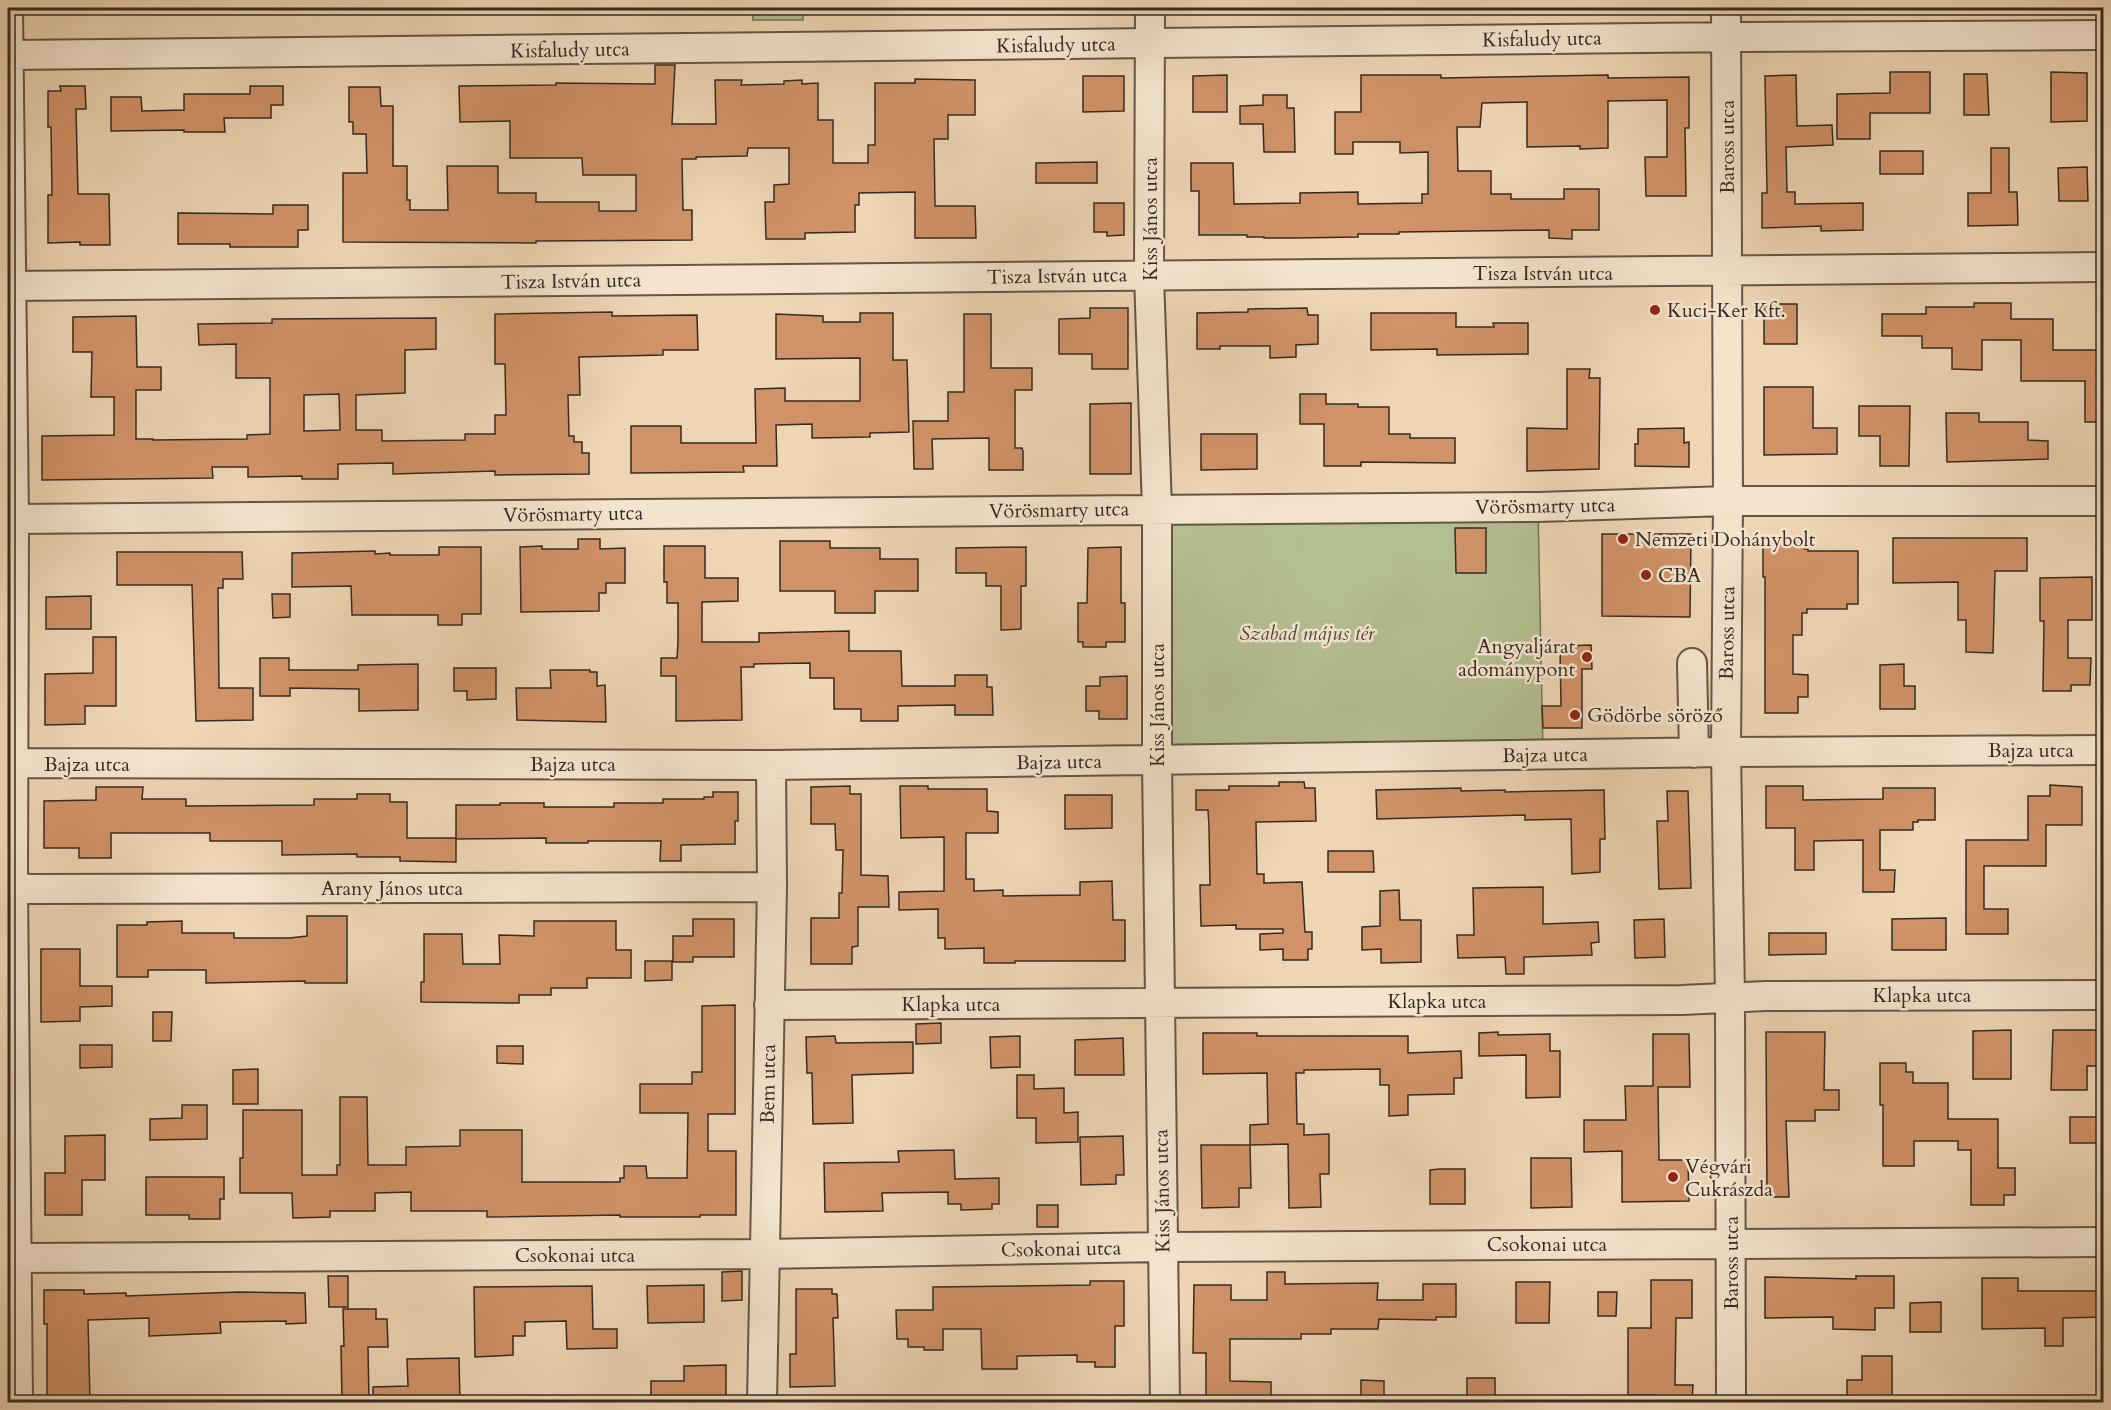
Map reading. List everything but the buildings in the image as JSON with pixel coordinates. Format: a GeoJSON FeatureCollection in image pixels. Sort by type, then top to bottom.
{"type":"FeatureCollection","features":[{"type":"Feature","properties":{"kind":"street"},"geometry":{"type":"LineString","coordinates":[[8,8],[9,255],[14,519],[14,763],[10,887],[18,1258],[18,1402]]}},
{"type":"Feature","properties":{"kind":"street","name":"Kiss János utca"},"geometry":{"type":"LineString","coordinates":[[1150,8],[1149,276],[1157,509],[1157,761],[1165,1402]]}},
{"type":"Feature","properties":{"kind":"street","name":"Baross utca"},"geometry":{"type":"LineString","coordinates":[[1726,8],[1728,501],[1726,752],[1730,998],[1731,1402]]}},
{"type":"Feature","properties":{"kind":"street","name":"Kisfaludy utca"},"geometry":{"type":"LineString","coordinates":[[9,55],[2103,35]]}},
{"type":"Feature","properties":{"kind":"street","name":"Tisza István utca"},"geometry":{"type":"LineString","coordinates":[[10,286],[2103,267]]}},
{"type":"Feature","properties":{"kind":"street","name":"Vörösmarty utca"},"geometry":{"type":"LineString","coordinates":[[14,519],[1538,507],[1728,501],[2103,501]]}},
{"type":"Feature","properties":{"kind":"street"},"geometry":{"type":"LineString","coordinates":[[1692,663],[1694,753]]}},
{"type":"Feature","properties":{"kind":"street","name":"Bajza utca"},"geometry":{"type":"LineString","coordinates":[[14,763],[771,765],[1726,752],[2103,750]]}},
{"type":"Feature","properties":{"kind":"street","name":"Bem utca"},"geometry":{"type":"LineString","coordinates":[[762,1402],[763,1254],[772,886],[771,765]]}},
{"type":"Feature","properties":{"kind":"street","name":"Arany János utca"},"geometry":{"type":"LineString","coordinates":[[10,887],[31,889],[772,886]]}},
{"type":"Feature","properties":{"kind":"street","name":"Klapka utca"},"geometry":{"type":"LineString","coordinates":[[770,1005],[1670,1000],[2103,994]]}},
{"type":"Feature","properties":{"kind":"street","name":"Csokonai utca"},"geometry":{"type":"LineString","coordinates":[[18,1258],[763,1254],[1162,1247],[2103,1242]]}},
{"type":"Feature","properties":{"kind":"green space"},"geometry":{"type":"Polygon","coordinates":[[[752,8],[803,8],[803,20],[753,20],[752,8]]]}},
{"type":"Feature","properties":{"kind":"green space","name":"Szabad május tér"},"geometry":{"type":"Polygon","coordinates":[[[1538,508],[1543,755],[1157,761],[1157,509],[1538,508]]]}},
{"type":"Feature","properties":{"kind":"place","name":"Kuci-Ker Kft."},"geometry":{"type":"Point","coordinates":[1655,310]}},
{"type":"Feature","properties":{"kind":"place","name":"Nemzeti Dohánybolt"},"geometry":{"type":"Point","coordinates":[1623,539]}},
{"type":"Feature","properties":{"kind":"place","name":"CBA"},"geometry":{"type":"Point","coordinates":[1646,575]}},
{"type":"Feature","properties":{"kind":"place","name":"Angyaljárat adománypont"},"geometry":{"type":"Point","coordinates":[1587,657]}},
{"type":"Feature","properties":{"kind":"place","name":"Gödörbe söröző"},"geometry":{"type":"Point","coordinates":[1575,715]}},
{"type":"Feature","properties":{"kind":"place","name":"Végvári Cukrászda"},"geometry":{"type":"Point","coordinates":[1673,1177]}}]}
